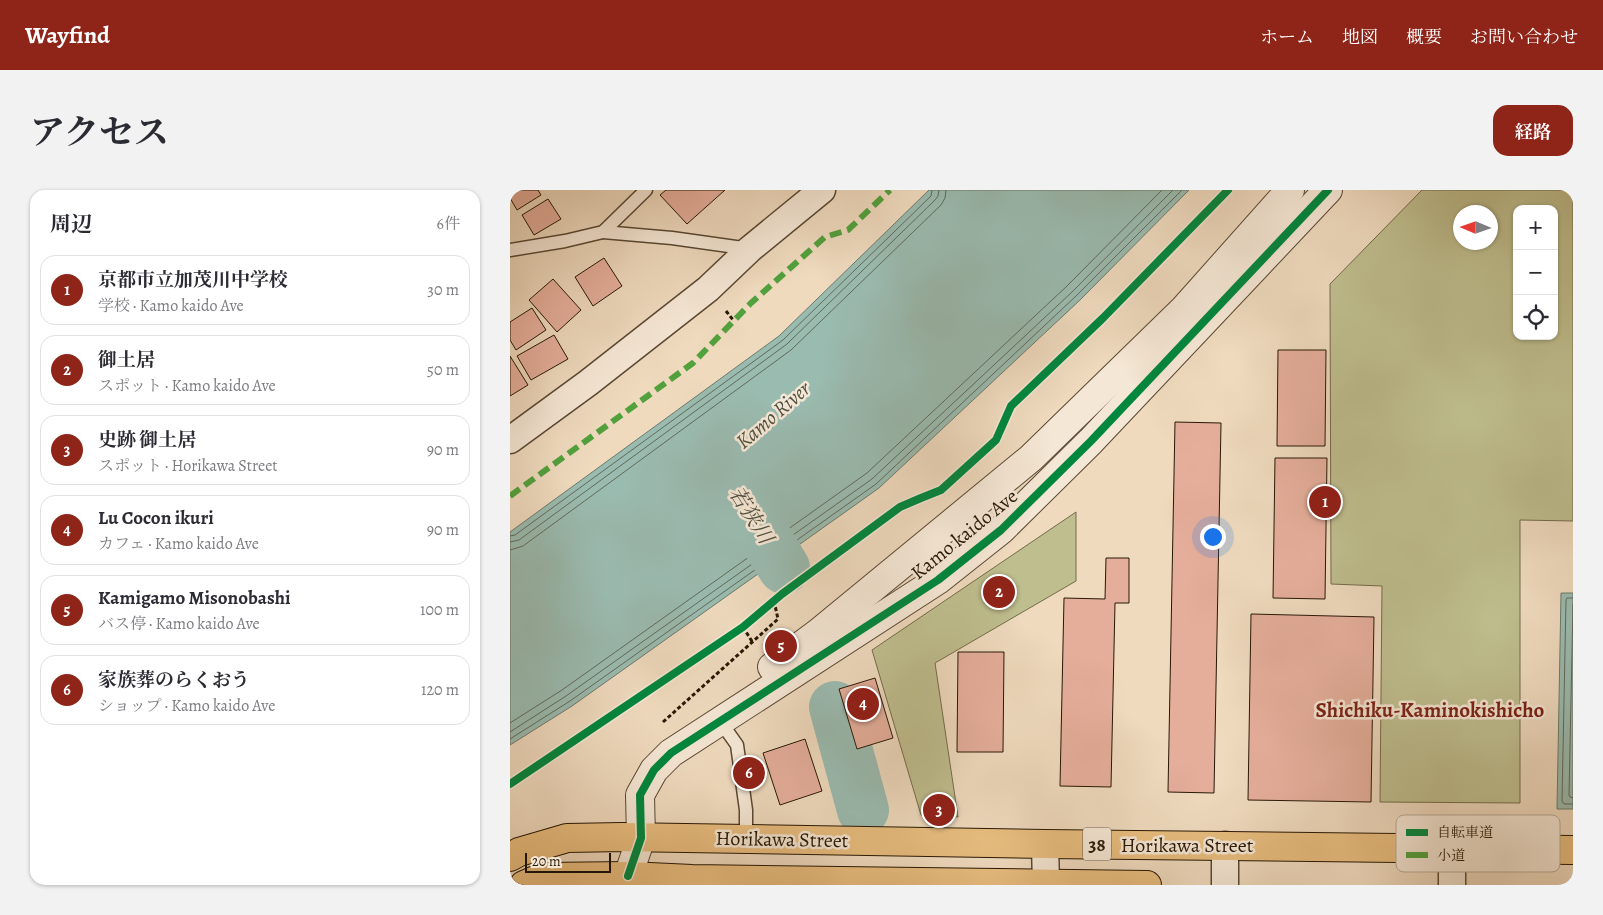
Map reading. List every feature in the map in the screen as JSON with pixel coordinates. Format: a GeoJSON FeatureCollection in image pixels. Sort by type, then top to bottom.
{"type":"FeatureCollection","features":[{"type":"Feature","properties":{"kind":"main road","name":"Horikawa Street"},"geometry":{"type":"LineString","coordinates":[[632,837],[1396,847]]}},
{"type":"Feature","properties":{"kind":"main road","name":"38"},"geometry":{"type":"LineString","coordinates":[[510,857],[519,852],[567,838],[632,837]]}},
{"type":"Feature","properties":{"kind":"main road","name":"Horikawa Street"},"geometry":{"type":"LineString","coordinates":[[1560,850],[1573,850]]}},
{"type":"Feature","properties":{"kind":"main road","name":"Horikawa Street"},"geometry":{"type":"LineString","coordinates":[[628,876],[854,883],[1147,885]]}},
{"type":"Feature","properties":{"kind":"main road","name":"38"},"geometry":{"type":"LineString","coordinates":[[524,885],[542,877],[628,876]]}},
{"type":"Feature","properties":{"kind":"street"},"geometry":{"type":"LineString","coordinates":[[510,440],[588,383],[708,289],[750,249],[822,190]]}},
{"type":"Feature","properties":{"kind":"street","name":"Kamo kaido Ave"},"geometry":{"type":"LineString","coordinates":[[632,837],[625,794],[642,761],[818,633],[1031,458],[1184,309],[1290,190]]}},
{"type":"Feature","properties":{"kind":"street","name":"Kamo kaido Ave"},"geometry":{"type":"LineString","coordinates":[[628,876],[632,837],[640,795],[654,770],[671,752],[938,580],[1001,530],[1091,441],[1328,190]]}},
{"type":"Feature","properties":{"kind":"street"},"geometry":{"type":"LineString","coordinates":[[1045,844],[1046,884]]}},
{"type":"Feature","properties":{"kind":"street"},"geometry":{"type":"LineString","coordinates":[[1224,885],[1225,845]]}},
{"type":"Feature","properties":{"kind":"street"},"geometry":{"type":"LineString","coordinates":[[1452,872],[1452,885]]}},
{"type":"Feature","properties":{"kind":"lane"},"geometry":{"type":"LineString","coordinates":[[603,232],[646,190]]}},
{"type":"Feature","properties":{"kind":"lane"},"geometry":{"type":"LineString","coordinates":[[510,250],[565,241],[603,232],[672,238],[750,249]]}},
{"type":"Feature","properties":{"kind":"lane"},"geometry":{"type":"LineString","coordinates":[[720,721],[737,745],[746,810],[746,838]]}},
{"type":"Feature","properties":{"kind":"path"},"geometry":{"type":"LineString","coordinates":[[729,314],[734,321]]}},
{"type":"Feature","properties":{"kind":"path"},"geometry":{"type":"LineString","coordinates":[[660,725],[778,619],[771,603],[782,594]]}},
{"type":"Feature","properties":{"kind":"path"},"geometry":{"type":"LineString","coordinates":[[735,632],[746,624],[755,646]]}},
{"type":"Feature","properties":{"kind":"shaded area"},"geometry":{"type":"Polygon","coordinates":[[[1422,190],[1573,190],[1573,521],[1520,520],[1520,803],[1380,802],[1382,586],[1331,584],[1330,284],[1422,190]]]}},
{"type":"Feature","properties":{"kind":"shaded area"},"geometry":{"type":"Polygon","coordinates":[[[1076,512],[1076,581],[935,663],[958,817],[921,815],[872,650],[1076,512]]]}},
{"type":"Feature","properties":{"kind":"water","name":"Kamo River"},"geometry":{"type":"Polygon","coordinates":[[[929,190],[1189,190],[1080,300],[879,488],[572,706],[510,745],[510,532],[779,336],[929,190]]]}},
{"type":"Feature","properties":{"kind":"water"},"geometry":{"type":"Polygon","coordinates":[[[1561,593],[1573,593],[1573,809],[1557,809],[1561,593]]]}},
{"type":"Feature","properties":{"kind":"building"},"geometry":{"type":"Polygon","coordinates":[[[510,190],[538,190],[541,195],[517,210],[510,198],[510,190]]]}},
{"type":"Feature","properties":{"kind":"building"},"geometry":{"type":"Polygon","coordinates":[[[666,190],[725,190],[687,224],[660,195],[666,190]]]}},
{"type":"Feature","properties":{"kind":"building"},"geometry":{"type":"Polygon","coordinates":[[[548,199],[561,219],[534,235],[522,215],[548,199]]]}},
{"type":"Feature","properties":{"kind":"building"},"geometry":{"type":"Polygon","coordinates":[[[604,258],[622,286],[593,306],[575,277],[604,258]]]}},
{"type":"Feature","properties":{"kind":"building"},"geometry":{"type":"Polygon","coordinates":[[[553,279],[581,310],[557,332],[529,300],[553,279]]]}},
{"type":"Feature","properties":{"kind":"building"},"geometry":{"type":"Polygon","coordinates":[[[532,308],[546,330],[516,350],[510,340],[510,322],[532,308]]]}},
{"type":"Feature","properties":{"kind":"building"},"geometry":{"type":"Polygon","coordinates":[[[554,335],[568,359],[531,380],[517,356],[554,335]]]}},
{"type":"Feature","properties":{"kind":"building"},"geometry":{"type":"Polygon","coordinates":[[[1278,350],[1326,350],[1325,446],[1277,446],[1278,350]]]}},
{"type":"Feature","properties":{"kind":"building"},"geometry":{"type":"Polygon","coordinates":[[[510,356],[528,385],[510,396],[510,356]]]}},
{"type":"Feature","properties":{"kind":"building"},"geometry":{"type":"Polygon","coordinates":[[[1175,422],[1221,423],[1214,793],[1168,792],[1175,422]]]}},
{"type":"Feature","properties":{"kind":"building"},"geometry":{"type":"Polygon","coordinates":[[[1275,458],[1327,458],[1325,599],[1273,598],[1275,458]]]}},
{"type":"Feature","properties":{"kind":"building"},"geometry":{"type":"Polygon","coordinates":[[[1106,558],[1129,558],[1129,603],[1115,603],[1111,787],[1060,786],[1064,598],[1105,599],[1106,558]]]}},
{"type":"Feature","properties":{"kind":"building"},"geometry":{"type":"Polygon","coordinates":[[[1251,614],[1374,617],[1371,802],[1248,800],[1251,614]]]}},
{"type":"Feature","properties":{"kind":"building"},"geometry":{"type":"Polygon","coordinates":[[[958,652],[1004,652],[1003,752],[957,752],[958,652]]]}},
{"type":"Feature","properties":{"kind":"building"},"geometry":{"type":"Polygon","coordinates":[[[875,678],[893,738],[857,749],[839,689],[875,678]]]}},
{"type":"Feature","properties":{"kind":"building"},"geometry":{"type":"Polygon","coordinates":[[[805,739],[822,791],[780,805],[763,753],[805,739]]]}},
{"type":"Feature","properties":{"kind":"waterway","name":"若狭川"},"geometry":{"type":"LineString","coordinates":[[740,497],[784,568]]}},
{"type":"Feature","properties":{"kind":"waterway","name":"若狭川"},"geometry":{"type":"LineString","coordinates":[[835,707],[863,810]]}},
{"type":"Feature","properties":{"kind":"marked path"},"geometry":{"type":"LineString","coordinates":[[510,496],[693,363],[751,303],[825,237],[848,230],[890,190]]}},
{"type":"Feature","properties":{"kind":"cycle path"},"geometry":{"type":"LineString","coordinates":[[510,784],[743,627],[782,594],[900,507],[941,490],[996,440],[1011,406],[1103,318],[1228,190]]}},
{"type":"Feature","properties":{"kind":"cycle path"},"geometry":{"type":"LineString","coordinates":[[628,876],[641,838],[640,795],[654,770],[671,753],[938,580],[1001,530],[1091,441],[1328,190]]}},
{"type":"Feature","properties":{"kind":"place","name":"京都市立加茂川中学校"},"geometry":{"type":"Point","coordinates":[1325,502]}},
{"type":"Feature","properties":{"kind":"place","name":"御土居"},"geometry":{"type":"Point","coordinates":[999,592]}},
{"type":"Feature","properties":{"kind":"place","name":"Kamigamo Misonobashi"},"geometry":{"type":"Point","coordinates":[781,646]}},
{"type":"Feature","properties":{"kind":"place","name":"Lu Cocon ikuri"},"geometry":{"type":"Point","coordinates":[863,704]}},
{"type":"Feature","properties":{"kind":"place","name":"家族葬のらくおう"},"geometry":{"type":"Point","coordinates":[749,773]}},
{"type":"Feature","properties":{"kind":"place","name":"史跡 御土居"},"geometry":{"type":"Point","coordinates":[939,810]}},
{"type":"Feature","properties":{"kind":"district","name":"Shichiku-Kaminokishicho"},"geometry":{"type":"Point","coordinates":[1430,710]}}]}
